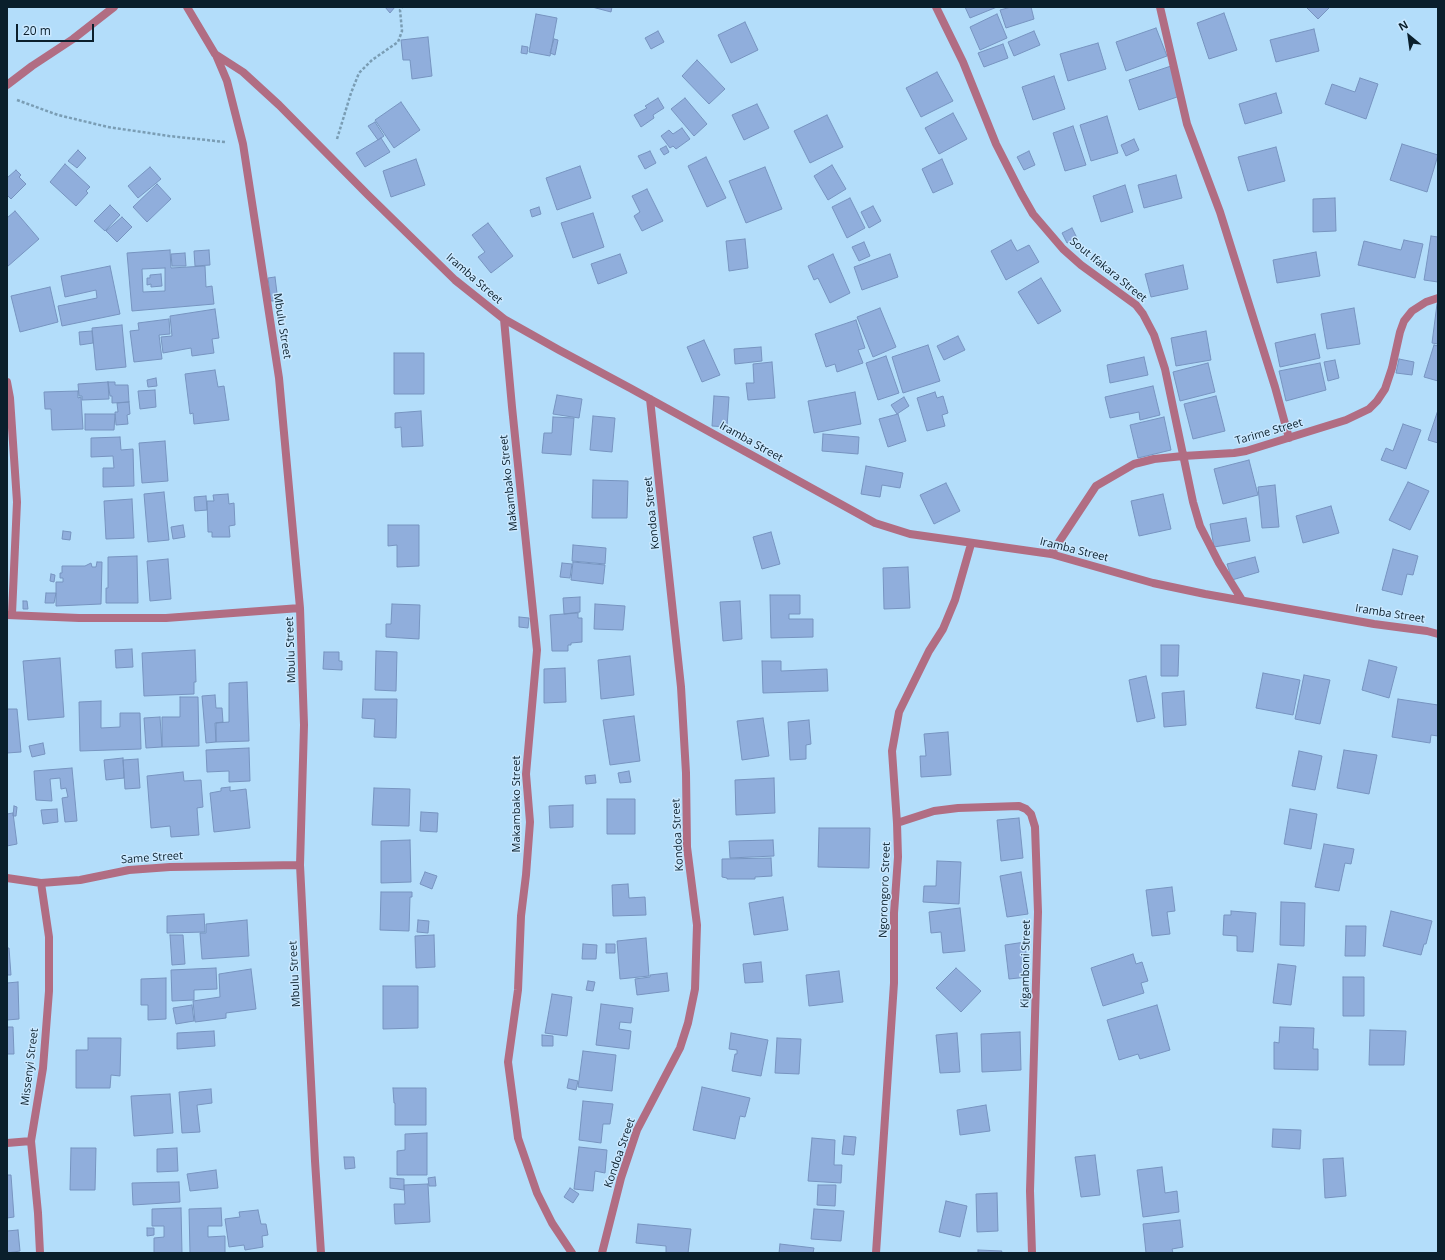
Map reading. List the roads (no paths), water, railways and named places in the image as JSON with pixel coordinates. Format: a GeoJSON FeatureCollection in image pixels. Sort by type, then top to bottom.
{"type":"FeatureCollection","features":[{"type":"Feature","properties":{"kind":"street"},"geometry":{"type":"LineString","coordinates":[[7,85],[114,7]]}},
{"type":"Feature","properties":{"kind":"street","name":"Iramba Street"},"geometry":{"type":"LineString","coordinates":[[187,7],[216,54],[243,72],[279,105],[455,280],[504,319],[875,523],[910,534],[971,544],[1051,554],[1153,583],[1374,624],[1427,631],[1438,634]]}},
{"type":"Feature","properties":{"kind":"street","name":"Sout Ifakara Street"},"geometry":{"type":"LineString","coordinates":[[936,7],[962,62],[996,144],[1033,214],[1063,249],[1081,265],[1136,305],[1143,314],[1154,336],[1165,369],[1193,502],[1200,526],[1219,563],[1242,600]]}},
{"type":"Feature","properties":{"kind":"street"},"geometry":{"type":"LineString","coordinates":[[1160,7],[1187,124],[1220,212],[1275,387],[1289,438]]}},
{"type":"Feature","properties":{"kind":"street","name":"Mbulu Street"},"geometry":{"type":"LineString","coordinates":[[216,54],[227,81],[244,144],[279,378],[300,608],[304,725],[300,865],[321,1253]]}},
{"type":"Feature","properties":{"kind":"street","name":"Tarime Street"},"geometry":{"type":"LineString","coordinates":[[1051,554],[1096,486],[1134,464],[1154,459],[1234,453],[1274,444],[1346,420],[1368,409],[1377,401],[1385,389],[1404,321],[1412,311],[1426,302],[1438,298]]}},
{"type":"Feature","properties":{"kind":"street","name":"Makambako Street"},"geometry":{"type":"LineString","coordinates":[[504,319],[537,650],[526,774],[530,822],[521,916],[518,990],[508,1062],[518,1138],[537,1193],[552,1223],[572,1253]]}},
{"type":"Feature","properties":{"kind":"street"},"geometry":{"type":"LineString","coordinates":[[7,382],[10,398],[16,502],[10,615],[79,618],[166,618],[300,608]]}},
{"type":"Feature","properties":{"kind":"street","name":"Kondoa Street"},"geometry":{"type":"LineString","coordinates":[[602,1253],[621,1178],[637,1130],[680,1048],[688,1023],[695,989],[697,925],[687,847],[686,773],[681,687],[650,399]]}},
{"type":"Feature","properties":{"kind":"street","name":"Ngorongoro Street"},"geometry":{"type":"LineString","coordinates":[[876,1253],[894,983],[894,913],[898,857],[898,823],[892,751],[900,712],[929,651],[944,629],[955,600],[971,544]]}},
{"type":"Feature","properties":{"kind":"street","name":"Kigamboni Street"},"geometry":{"type":"LineString","coordinates":[[898,823],[934,811],[958,808],[1019,806],[1026,809],[1031,814],[1035,827],[1038,912],[1030,1191],[1032,1253]]}},
{"type":"Feature","properties":{"kind":"street","name":"Same Street"},"geometry":{"type":"LineString","coordinates":[[7,878],[41,883],[80,880],[129,870],[170,867],[300,865]]}},
{"type":"Feature","properties":{"kind":"street","name":"Missenyi Street"},"geometry":{"type":"LineString","coordinates":[[40,1253],[38,1213],[31,1141],[43,1068],[49,991],[49,937],[41,883]]}},
{"type":"Feature","properties":{"kind":"street"},"geometry":{"type":"LineString","coordinates":[[7,1143],[31,1141]]}}]}
